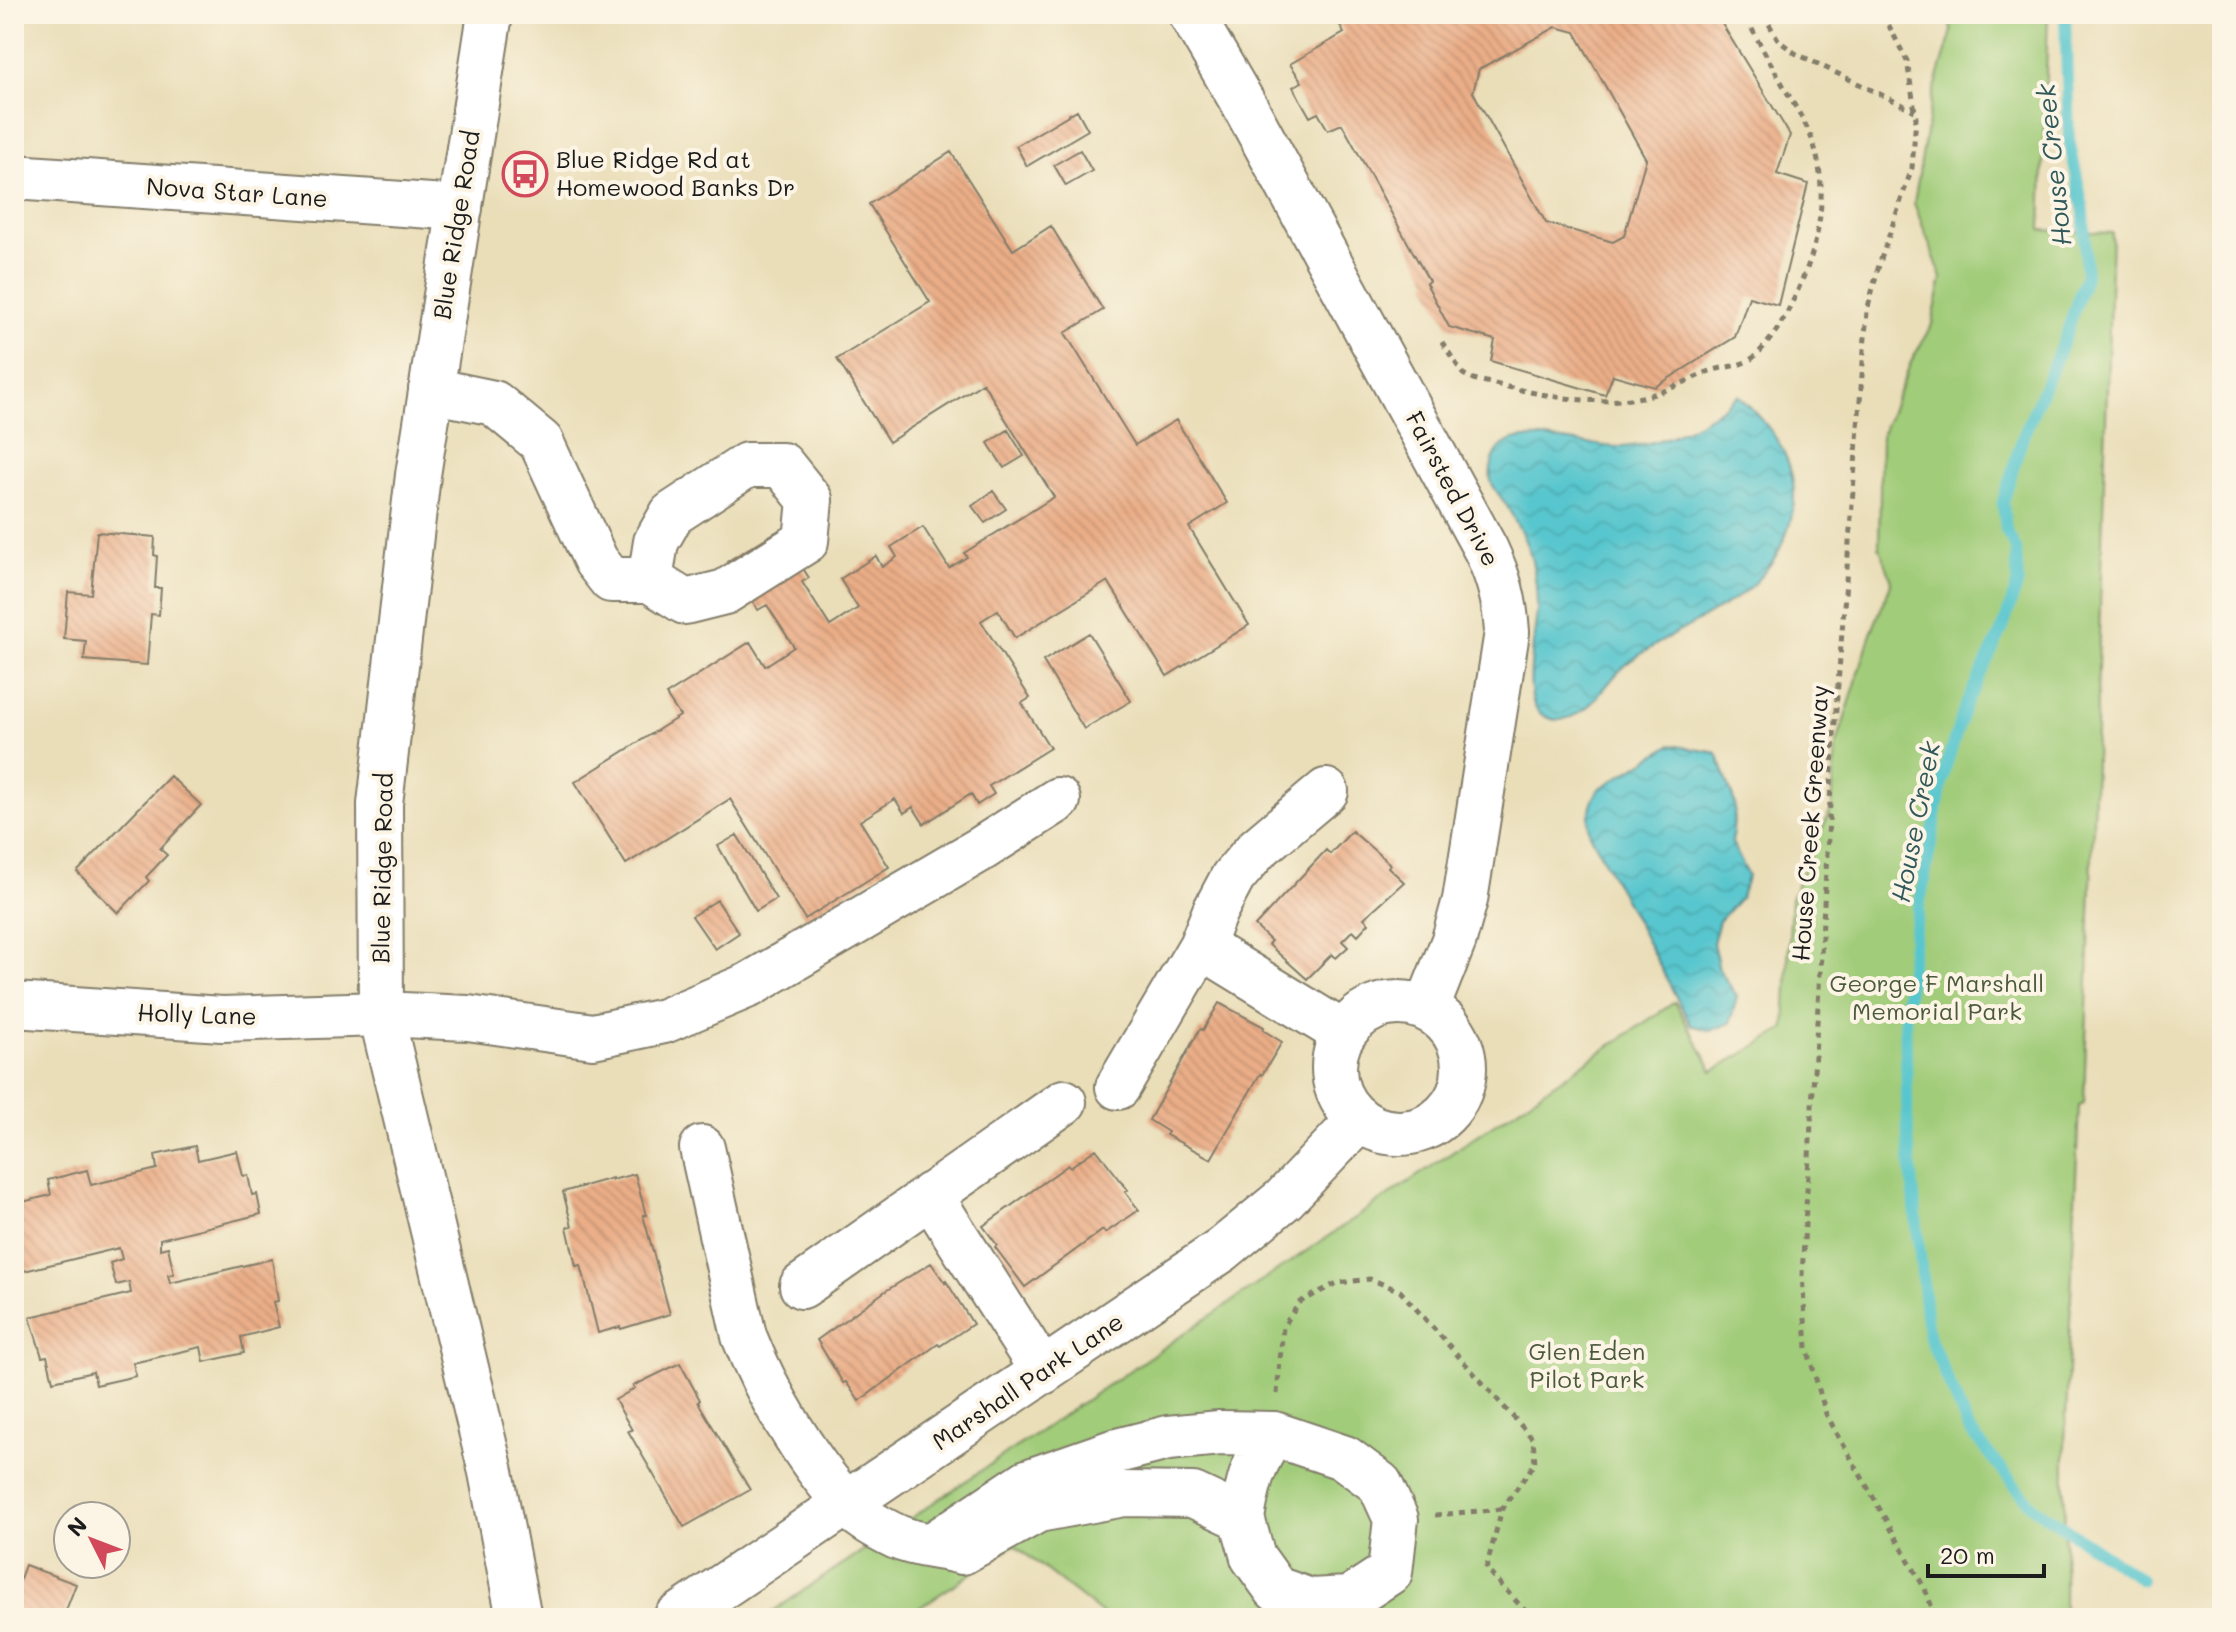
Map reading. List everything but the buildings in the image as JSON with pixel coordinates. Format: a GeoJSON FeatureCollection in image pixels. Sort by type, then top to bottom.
{"type":"FeatureCollection","features":[{"type":"Feature","properties":{"kind":"street","name":"Blue Ridge Road"},"geometry":{"type":"LineString","coordinates":[[490,14],[418,475],[380,804],[381,1014],[491,1472],[519,1618]]}},
{"type":"Feature","properties":{"kind":"street","name":"Fairsted Drive"},"geometry":{"type":"LineString","coordinates":[[1191,14],[1247,110],[1486,550],[1498,575],[1505,602],[1507,632],[1471,869],[1454,940],[1427,1008]]}},
{"type":"Feature","properties":{"kind":"street","name":"Nova Star Lane"},"geometry":{"type":"LineString","coordinates":[[14,177],[460,208]]}},
{"type":"Feature","properties":{"kind":"street"},"geometry":{"type":"LineString","coordinates":[[431,390],[494,403],[541,442],[596,561],[611,580],[650,580]]}},
{"type":"Feature","properties":{"kind":"street"},"geometry":{"type":"LineString","coordinates":[[1118,1087],[1201,946],[1233,877],[1257,849],[1326,791]]}},
{"type":"Feature","properties":{"kind":"street","name":"Holly Lane"},"geometry":{"type":"LineString","coordinates":[[14,1005],[222,1019],[381,1014],[468,1018],[593,1036],[664,1021],[749,985],[981,849],[1058,800]]}},
{"type":"Feature","properties":{"kind":"street"},"geometry":{"type":"LineString","coordinates":[[1201,946],[1343,1033]]}},
{"type":"Feature","properties":{"kind":"street"},"geometry":{"type":"LineString","coordinates":[[1405,1002],[1427,1008],[1449,1025],[1461,1044],[1465,1066],[1462,1087],[1452,1108],[1433,1125],[1408,1134],[1382,1132],[1358,1121],[1340,1099],[1333,1072],[1337,1044],[1343,1033],[1353,1021],[1376,1006],[1405,1002]]}},
{"type":"Feature","properties":{"kind":"street"},"geometry":{"type":"LineString","coordinates":[[802,1286],[1064,1102]]}},
{"type":"Feature","properties":{"kind":"street","name":"Marshall Park Lane"},"geometry":{"type":"LineString","coordinates":[[676,1618],[847,1505],[1257,1224],[1358,1121]]}},
{"type":"Feature","properties":{"kind":"street"},"geometry":{"type":"LineString","coordinates":[[702,1148],[744,1336],[755,1365],[809,1454],[847,1505],[894,1535],[918,1544],[934,1544],[962,1552],[1038,1510],[1124,1494],[1193,1495],[1242,1518]]}},
{"type":"Feature","properties":{"kind":"street"},"geometry":{"type":"LineString","coordinates":[[930,1195],[1043,1372]]}},
{"type":"Feature","properties":{"kind":"street"},"geometry":{"type":"LineString","coordinates":[[934,1544],[1027,1482],[1113,1452],[1168,1438],[1220,1433],[1274,1434],[1345,1458],[1380,1484],[1396,1519],[1390,1572],[1349,1599],[1310,1601],[1276,1589],[1253,1557],[1242,1518],[1257,1456],[1274,1434]]}},
{"type":"Feature","properties":{"kind":"path"},"geometry":{"type":"LineString","coordinates":[[1442,342],[1463,374],[1473,379],[1573,399],[1621,400],[1654,394],[1754,357],[1797,294],[1820,223],[1822,197],[1814,143],[1744,14]]}},
{"type":"Feature","properties":{"kind":"path"},"geometry":{"type":"LineString","coordinates":[[1763,14],[1779,41],[1795,53],[1915,111]]}},
{"type":"Feature","properties":{"kind":"path","name":"House Creek Greenway"},"geometry":{"type":"LineString","coordinates":[[1883,14],[1907,61],[1915,111],[1912,168],[1879,265],[1866,325],[1834,735],[1802,1275],[1807,1348],[1826,1414],[1925,1589],[1936,1618]]}},
{"type":"Feature","properties":{"kind":"path"},"geometry":{"type":"LineString","coordinates":[[1274,1434],[1283,1327],[1300,1302],[1337,1283],[1370,1279],[1400,1291],[1533,1439],[1535,1463],[1502,1509],[1486,1569],[1532,1618]]}},
{"type":"Feature","properties":{"kind":"path"},"geometry":{"type":"LineString","coordinates":[[1396,1519],[1502,1509]]}},
{"type":"Feature","properties":{"kind":"green space","name":"Glen Eden Pilot Park"},"geometry":{"type":"Polygon","coordinates":[[[1946,14],[2048,14],[2041,230],[2112,233],[2084,1103],[2079,1105],[2065,1443],[2064,1618],[1107,1618],[1014,1545],[904,1618],[763,1618],[1675,1002],[1713,1071],[1785,1029],[1791,898],[1832,807],[1836,747],[1870,636],[1892,581],[1879,546],[1881,436],[1911,362],[1932,324],[1942,278],[1914,203],[1932,98],[1952,31],[1946,14]]]}},
{"type":"Feature","properties":{"kind":"water"},"geometry":{"type":"Polygon","coordinates":[[[1738,395],[1760,417],[1779,443],[1793,481],[1791,518],[1778,553],[1740,595],[1627,664],[1583,710],[1561,720],[1542,715],[1533,701],[1531,690],[1537,609],[1534,573],[1521,533],[1491,481],[1496,454],[1511,441],[1525,438],[1611,447],[1640,445],[1700,423],[1738,395]]]}},
{"type":"Feature","properties":{"kind":"water"},"geometry":{"type":"Polygon","coordinates":[[[1671,745],[1717,753],[1735,804],[1732,843],[1748,875],[1741,897],[1719,921],[1713,943],[1719,969],[1737,997],[1730,1023],[1710,1031],[1691,1025],[1589,828],[1591,805],[1599,789],[1671,745]]]}},
{"type":"Feature","properties":{"kind":"waterway","name":"House Creek"},"geometry":{"type":"LineString","coordinates":[[2065,14],[2069,139],[2084,212],[2086,274],[2066,335],[2022,439],[2003,502],[2006,530],[2016,549],[2018,582],[2003,628],[1965,706],[1944,772],[1914,935],[1905,1013],[1908,1138],[1928,1334],[1969,1430],[2033,1507],[2141,1579]]}},
{"type":"Feature","properties":{"kind":"place","name":"Blue Ridge Rd at Homewood Banks Dr"},"geometry":{"type":"Point","coordinates":[525,174]}},
{"type":"Feature","properties":{"kind":"park label","name":"George F Marshall Memorial Park"},"geometry":{"type":"Point","coordinates":[1937,998]}}]}
